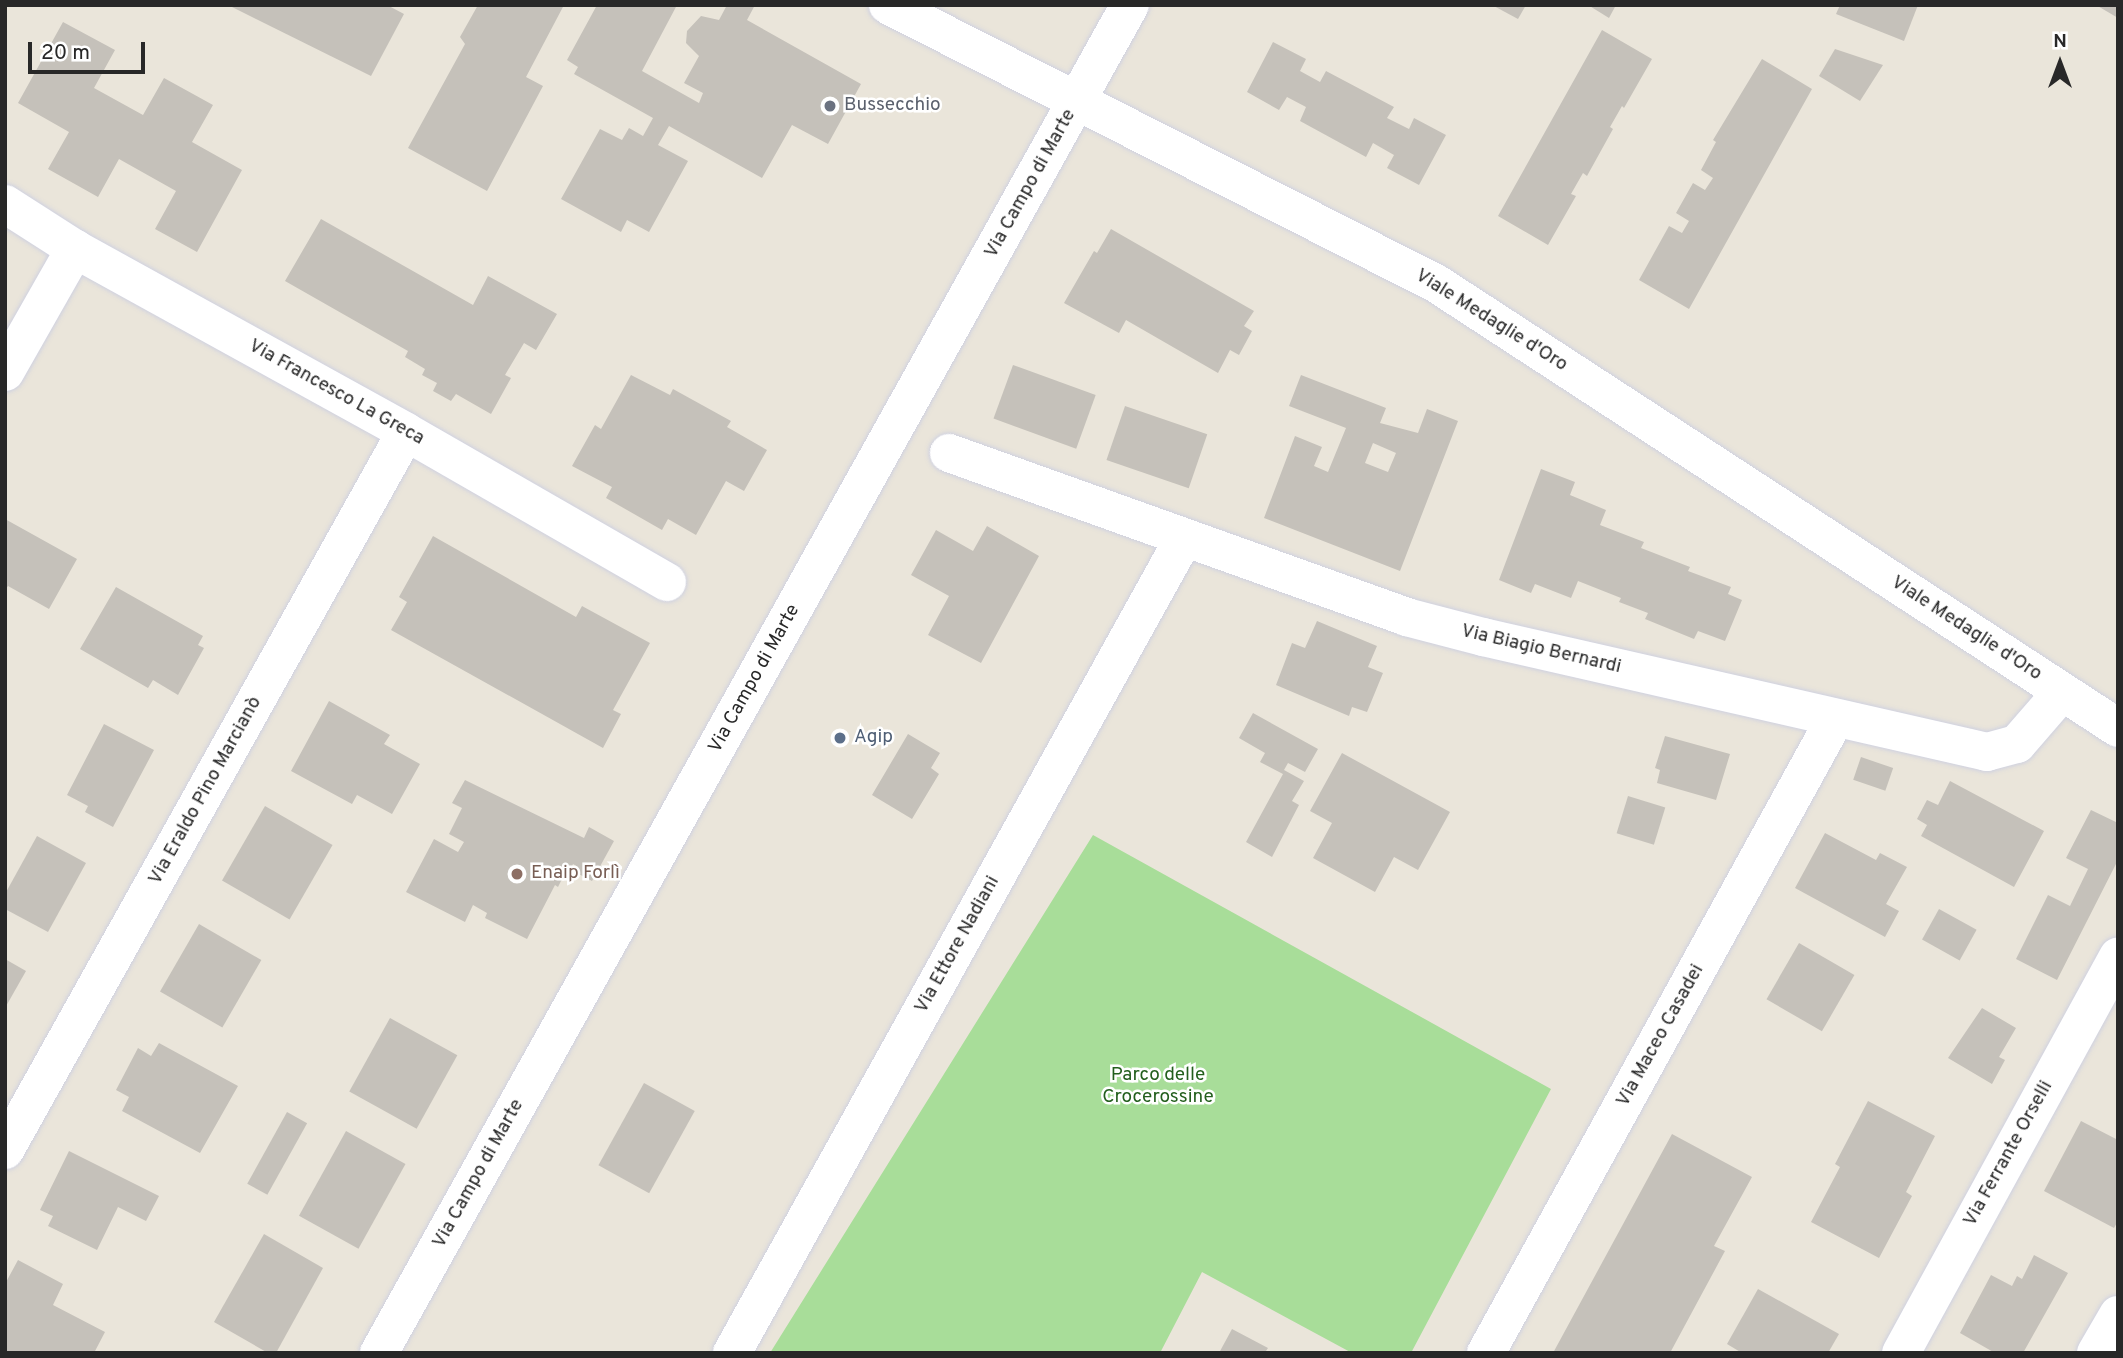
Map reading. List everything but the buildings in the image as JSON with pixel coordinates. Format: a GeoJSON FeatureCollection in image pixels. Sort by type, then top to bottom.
{"type":"FeatureCollection","features":[{"type":"Feature","properties":{"kind":"street","name":"Viale Medaglie d'Oro"},"geometry":{"type":"LineString","coordinates":[[888,5],[1437,284],[2062,692]]}},
{"type":"Feature","properties":{"kind":"street","name":"Via Campo di Marte"},"geometry":{"type":"LineString","coordinates":[[379,1353],[1130,5]]}},
{"type":"Feature","properties":{"kind":"street","name":"Via Francesco La Greca"},"geometry":{"type":"LineString","coordinates":[[5,205],[75,249],[406,432],[667,582]]}},
{"type":"Feature","properties":{"kind":"street"},"geometry":{"type":"LineString","coordinates":[[5,372],[75,249]]}},
{"type":"Feature","properties":{"kind":"street","name":"Via Eraldo Pino Marcianò"},"geometry":{"type":"LineString","coordinates":[[5,1150],[406,432]]}},
{"type":"Feature","properties":{"kind":"street","name":"Via Biagio Bernardi"},"geometry":{"type":"LineString","coordinates":[[949,453],[1406,617],[1835,719],[1994,751],[2017,744],[2062,692]]}},
{"type":"Feature","properties":{"kind":"street","name":"Via Ettore Nadiani"},"geometry":{"type":"LineString","coordinates":[[732,1353],[1184,538]]}},
{"type":"Feature","properties":{"kind":"street"},"geometry":{"type":"LineString","coordinates":[[2062,692],[2118,728]]}},
{"type":"Feature","properties":{"kind":"street","name":"Via Maceo Casadei"},"geometry":{"type":"LineString","coordinates":[[1486,1353],[1835,719]]}},
{"type":"Feature","properties":{"kind":"street","name":"Via Ferrante Orselli"},"geometry":{"type":"LineString","coordinates":[[1901,1353],[2118,956]]}},
{"type":"Feature","properties":{"kind":"street"},"geometry":{"type":"LineString","coordinates":[[2096,1353],[2118,1315]]}},
{"type":"Feature","properties":{"kind":"green space","name":"Parco delle Crocerossine"},"geometry":{"type":"Polygon","coordinates":[[[1093,835],[1551,1089],[1411,1353],[1352,1353],[1202,1272],[1160,1353],[770,1353],[1093,835]]]}},
{"type":"Feature","properties":{"kind":"place","name":"Bussecchio"},"geometry":{"type":"Point","coordinates":[830,106]}},
{"type":"Feature","properties":{"kind":"place","name":"Agip"},"geometry":{"type":"Point","coordinates":[840,738]}},
{"type":"Feature","properties":{"kind":"place","name":"Enaip Forlì"},"geometry":{"type":"Point","coordinates":[517,874]}}]}
